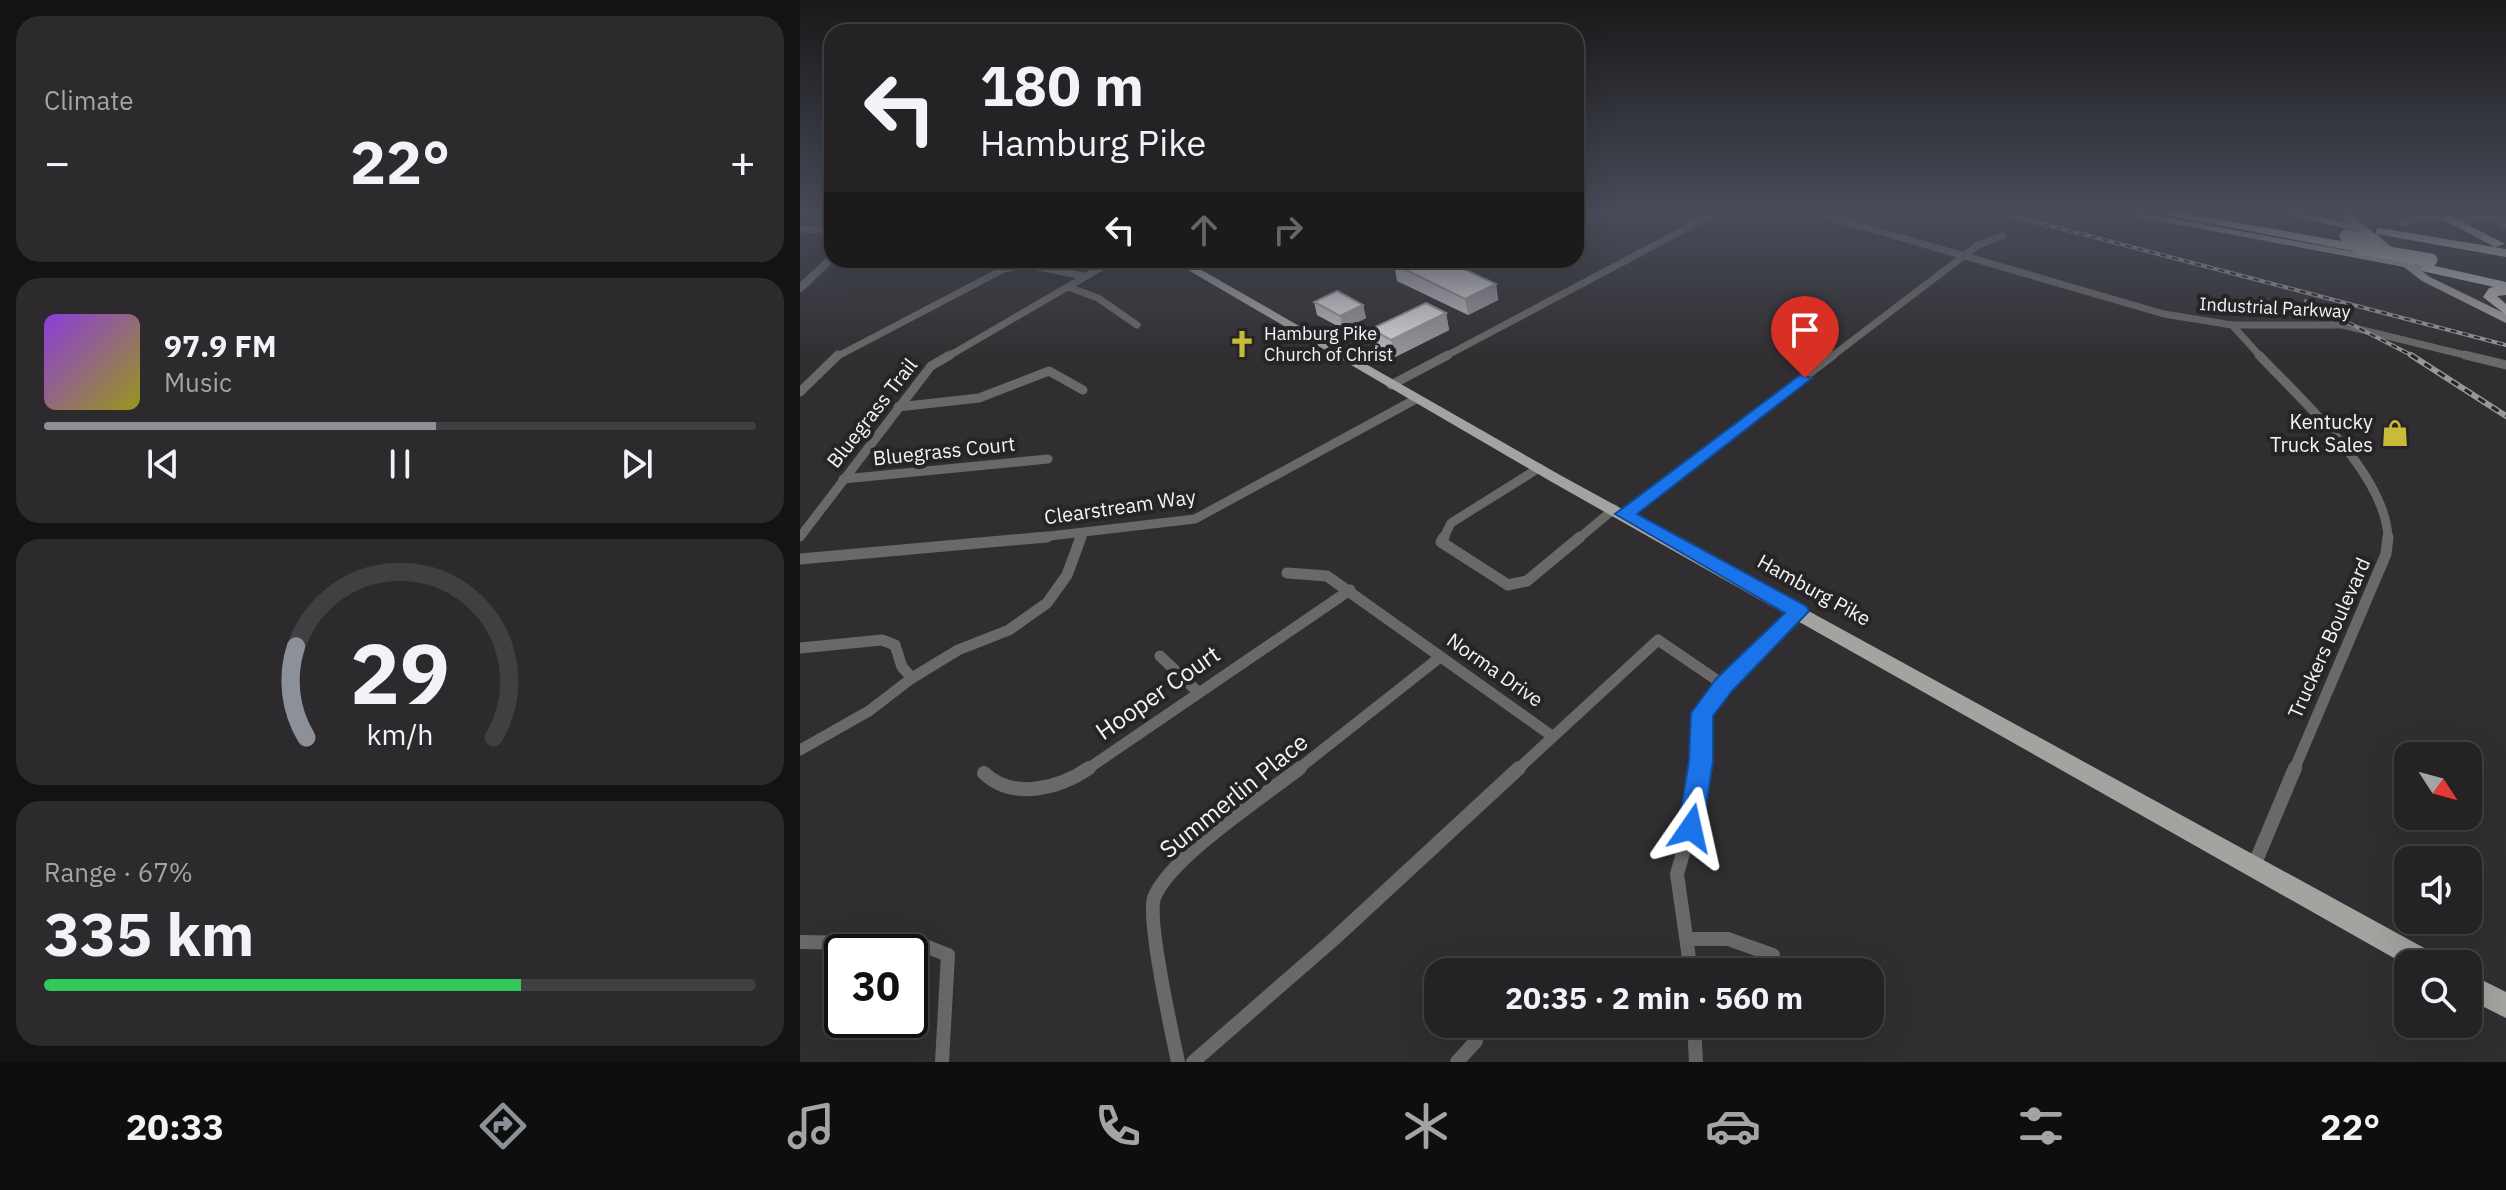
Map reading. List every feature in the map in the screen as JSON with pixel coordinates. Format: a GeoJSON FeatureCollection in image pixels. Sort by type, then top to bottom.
{"type":"FeatureCollection","features":[{"type":"Feature","properties":{"kind":"highway"},"geometry":{"type":"LineString","coordinates":[[2418,262],[2506,288]]}},
{"type":"Feature","properties":{"kind":"highway"},"geometry":{"type":"LineString","coordinates":[[2429,264],[2450,263],[2506,274]]}},
{"type":"Feature","properties":{"kind":"highway"},"geometry":{"type":"LineString","coordinates":[[2506,288],[2494,291],[2490,297],[2506,312]]}},
{"type":"Feature","properties":{"kind":"main road"},"geometry":{"type":"LineString","coordinates":[[2389,262],[2429,264]]}},
{"type":"Feature","properties":{"kind":"main road"},"geometry":{"type":"LineString","coordinates":[[2404,262],[2446,291],[2506,319]]}},
{"type":"Feature","properties":{"kind":"main road"},"geometry":{"type":"LineString","coordinates":[[2425,262],[2506,312]]}},
{"type":"Feature","properties":{"kind":"main road","name":"Hamburg Pike"},"geometry":{"type":"LineString","coordinates":[[1190,268],[1391,385],[2402,950]]}},
{"type":"Feature","properties":{"kind":"main road"},"geometry":{"type":"LineString","coordinates":[[2482,993],[2506,1006]]}},
{"type":"Feature","properties":{"kind":"street"},"geometry":{"type":"LineString","coordinates":[[1391,385],[1624,262]]}},
{"type":"Feature","properties":{"kind":"street"},"geometry":{"type":"LineString","coordinates":[[1539,468],[1451,523],[1441,542],[1508,585],[1527,581],[1958,262]]}},
{"type":"Feature","properties":{"kind":"street","name":"Industrial Parkway"},"geometry":{"type":"LineString","coordinates":[[1980,262],[2164,314],[2232,325],[2342,325],[2506,365]]}},
{"type":"Feature","properties":{"kind":"street"},"geometry":{"type":"LineString","coordinates":[[800,288],[824,266]]}},
{"type":"Feature","properties":{"kind":"street"},"geometry":{"type":"LineString","coordinates":[[800,392],[840,353],[1010,268]]}},
{"type":"Feature","properties":{"kind":"street"},"geometry":{"type":"LineString","coordinates":[[1043,268],[1083,276]]}},
{"type":"Feature","properties":{"kind":"street","name":"Bluegrass Trail"},"geometry":{"type":"LineString","coordinates":[[800,537],[931,366],[1098,268]]}},
{"type":"Feature","properties":{"kind":"street"},"geometry":{"type":"LineString","coordinates":[[1068,287],[1098,298],[1137,325]]}},
{"type":"Feature","properties":{"kind":"street","name":"Truckers Boulevard"},"geometry":{"type":"LineString","coordinates":[[2232,325],[2362,474],[2382,506],[2389,537],[2386,554],[2253,868]]}},
{"type":"Feature","properties":{"kind":"street"},"geometry":{"type":"LineString","coordinates":[[898,407],[979,398],[1049,371],[1083,390]]}},
{"type":"Feature","properties":{"kind":"street","name":"Clearstream Way"},"geometry":{"type":"LineString","coordinates":[[800,559],[1082,534],[1195,519],[1416,399]]}},
{"type":"Feature","properties":{"kind":"street","name":"Bluegrass Court"},"geometry":{"type":"LineString","coordinates":[[843,479],[1048,459]]}},
{"type":"Feature","properties":{"kind":"street"},"geometry":{"type":"LineString","coordinates":[[800,750],[869,711],[912,678],[958,650],[1009,630],[1047,603],[1067,575],[1082,534]]}},
{"type":"Feature","properties":{"kind":"street","name":"Norma Drive"},"geometry":{"type":"LineString","coordinates":[[1287,573],[1327,576],[1350,590],[1424,642],[1439,658],[1532,719],[1548,736],[1595,701],[1658,640],[1724,685]]}},
{"type":"Feature","properties":{"kind":"street","name":"Hooper Court"},"geometry":{"type":"LineString","coordinates":[[984,773],[993,785],[1015,790],[1069,782],[1197,691],[1350,590]]}},
{"type":"Feature","properties":{"kind":"street"},"geometry":{"type":"LineString","coordinates":[[1689,958],[1677,874],[1695,812],[1702,713],[1724,685],[1799,611]]}},
{"type":"Feature","properties":{"kind":"street"},"geometry":{"type":"LineString","coordinates":[[800,648],[882,640],[895,645],[902,667],[912,678]]}},
{"type":"Feature","properties":{"kind":"street"},"geometry":{"type":"LineString","coordinates":[[1160,656],[1197,691]]}},
{"type":"Feature","properties":{"kind":"street","name":"Summerlin Place"},"geometry":{"type":"LineString","coordinates":[[1178,1062],[1162,989],[1153,900],[1172,869],[1439,658]]}},
{"type":"Feature","properties":{"kind":"street"},"geometry":{"type":"LineString","coordinates":[[1193,1062],[1323,949],[1552,736]]}},
{"type":"Feature","properties":{"kind":"street"},"geometry":{"type":"LineString","coordinates":[[1687,939],[1728,939],[1773,955]]}},
{"type":"Feature","properties":{"kind":"street"},"geometry":{"type":"LineString","coordinates":[[800,942],[920,944],[948,955],[942,1062]]}},
{"type":"Feature","properties":{"kind":"street"},"geometry":{"type":"LineString","coordinates":[[1695,1038],[1696,1062]]}},
{"type":"Feature","properties":{"kind":"street"},"geometry":{"type":"LineString","coordinates":[[1457,1062],[1476,1041]]}},
{"type":"Feature","properties":{"kind":"building"},"geometry":{"type":"Polygon","coordinates":[[[1402,268],[1461,268],[1496,284],[1465,299],[1402,268]]]}},
{"type":"Feature","properties":{"kind":"building"},"geometry":{"type":"Polygon","coordinates":[[[1337,291],[1363,305],[1340,316],[1314,302],[1337,291]]]}},
{"type":"Feature","properties":{"kind":"building"},"geometry":{"type":"Polygon","coordinates":[[[1426,303],[1446,313],[1391,340],[1371,329],[1426,303]]]}},
{"type":"Feature","properties":{"kind":"railway"},"geometry":{"type":"LineString","coordinates":[[2187,262],[2506,345]]}},
{"type":"Feature","properties":{"kind":"railway"},"geometry":{"type":"LineString","coordinates":[[2306,301],[2415,357]]}},
{"type":"Feature","properties":{"kind":"railway"},"geometry":{"type":"LineString","coordinates":[[2411,355],[2506,416]]}},
{"type":"Feature","properties":{"kind":"place","name":"Hamburg Pike Church of Christ"},"geometry":{"type":"Point","coordinates":[1242,344]}},
{"type":"Feature","properties":{"kind":"place","name":"Kentucky Truck Sales"},"geometry":{"type":"Point","coordinates":[2395,433]}},
{"type":"Feature","properties":{"kind":"route"},"geometry":{"type":"LineString","coordinates":[[1691,828],[1701,761],[1702,713],[1724,685],[1799,611],[1624,514],[1805,378]]}}]}
